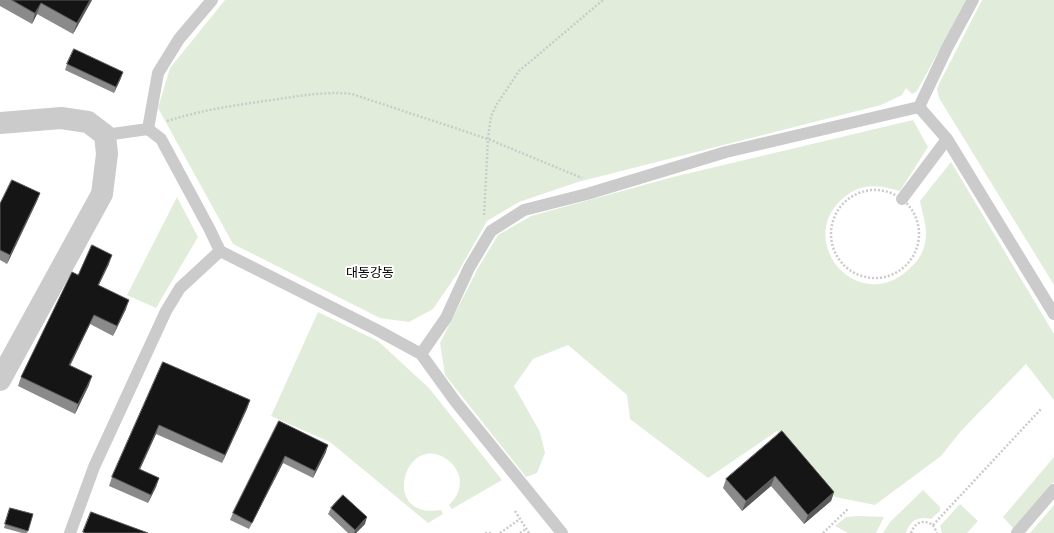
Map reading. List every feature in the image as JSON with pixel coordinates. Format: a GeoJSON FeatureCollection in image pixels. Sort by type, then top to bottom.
{"type":"FeatureCollection","features":[{"type":"Feature","properties":{"kind":"street"},"geometry":{"type":"LineString","coordinates":[[0,123],[61,118],[88,122],[105,135],[107,154],[102,194],[0,380]]}},
{"type":"Feature","properties":{"kind":"lane"},"geometry":{"type":"LineString","coordinates":[[148,128],[158,73],[179,39],[212,0]]}},
{"type":"Feature","properties":{"kind":"lane"},"geometry":{"type":"LineString","coordinates":[[919,107],[947,48],[973,0]]}},
{"type":"Feature","properties":{"kind":"lane"},"geometry":{"type":"LineString","coordinates":[[919,107],[947,139],[1054,314]]}},
{"type":"Feature","properties":{"kind":"lane"},"geometry":{"type":"LineString","coordinates":[[421,354],[446,318],[469,268],[491,231],[524,210],[607,188],[726,152],[919,107]]}},
{"type":"Feature","properties":{"kind":"lane"},"geometry":{"type":"LineString","coordinates":[[105,135],[148,128],[161,139],[220,251],[377,330],[421,354],[455,401],[562,533]]}},
{"type":"Feature","properties":{"kind":"lane"},"geometry":{"type":"LineString","coordinates":[[902,200],[947,139]]}},
{"type":"Feature","properties":{"kind":"lane"},"geometry":{"type":"LineString","coordinates":[[70,533],[94,467],[166,311],[180,288],[220,251]]}},
{"type":"Feature","properties":{"kind":"lane"},"geometry":{"type":"LineString","coordinates":[[1017,533],[1054,490]]}},
{"type":"Feature","properties":{"kind":"path"},"geometry":{"type":"LineString","coordinates":[[482,245],[488,139],[491,116],[497,104],[519,72],[603,0]]}},
{"type":"Feature","properties":{"kind":"path"},"geometry":{"type":"LineString","coordinates":[[164,122],[185,115],[248,103],[331,92],[358,96],[488,139],[607,188]]}},
{"type":"Feature","properties":{"kind":"path"},"geometry":{"type":"LineString","coordinates":[[873,190],[888,192],[902,200],[912,211],[918,225],[918,240],[914,255],[904,267],[891,275],[876,278],[861,276],[847,269],[837,258],[831,243],[831,228],[836,213],[845,202],[858,193],[873,190]]}},
{"type":"Feature","properties":{"kind":"path"},"geometry":{"type":"LineString","coordinates":[[933,525],[1042,408]]}},
{"type":"Feature","properties":{"kind":"path"},"geometry":{"type":"LineString","coordinates":[[823,533],[848,509]]}},
{"type":"Feature","properties":{"kind":"path"},"geometry":{"type":"LineString","coordinates":[[515,511],[530,533]]}},
{"type":"Feature","properties":{"kind":"path"},"geometry":{"type":"LineString","coordinates":[[500,533],[520,519]]}},
{"type":"Feature","properties":{"kind":"path"},"geometry":{"type":"LineString","coordinates":[[911,533],[916,524],[922,521],[933,525],[937,533]]}},
{"type":"Feature","properties":{"kind":"path"},"geometry":{"type":"LineString","coordinates":[[520,533],[526,529]]}},
{"type":"Feature","properties":{"kind":"path"},"geometry":{"type":"LineString","coordinates":[[484,533],[492,533]]}},
{"type":"Feature","properties":{"kind":"green space"},"geometry":{"type":"Polygon","coordinates":[[[225,0],[967,0],[917,91],[912,94],[906,88],[902,95],[881,105],[578,182],[519,202],[487,221],[457,274],[433,309],[409,322],[380,318],[233,244],[158,108],[170,68],[225,0]]]}},
{"type":"Feature","properties":{"kind":"green space"},"geometry":{"type":"Polygon","coordinates":[[[982,0],[1054,0],[1054,285],[939,98],[937,89],[939,84],[982,0]]]}},
{"type":"Feature","properties":{"kind":"green space"},"geometry":{"type":"Polygon","coordinates":[[[913,120],[928,147],[900,191],[883,187],[867,186],[853,191],[838,203],[828,220],[826,238],[830,255],[840,269],[854,279],[871,284],[889,282],[908,270],[920,256],[925,243],[926,228],[920,201],[951,162],[1054,334],[1054,400],[1026,364],[961,431],[941,456],[875,505],[835,497],[777,431],[708,478],[630,419],[627,395],[568,345],[533,359],[514,386],[540,432],[545,453],[537,473],[526,477],[445,375],[440,343],[478,268],[498,235],[531,216],[673,177],[913,120]]]}},
{"type":"Feature","properties":{"kind":"green space"},"geometry":{"type":"Polygon","coordinates":[[[177,197],[198,237],[156,308],[127,295],[177,197]]]}},
{"type":"Feature","properties":{"kind":"green space"},"geometry":{"type":"Polygon","coordinates":[[[318,312],[378,341],[429,388],[502,480],[452,509],[449,505],[454,500],[460,485],[459,477],[455,468],[451,462],[445,458],[431,453],[418,457],[410,466],[405,478],[405,491],[410,503],[422,510],[441,510],[443,514],[428,523],[330,442],[271,416],[318,312]]]}},
{"type":"Feature","properties":{"kind":"green space"},"geometry":{"type":"Polygon","coordinates":[[[1054,457],[1054,482],[1014,529],[1003,517],[1054,457]]]}},
{"type":"Feature","properties":{"kind":"green space"},"geometry":{"type":"Polygon","coordinates":[[[923,490],[940,507],[940,511],[931,519],[923,518],[916,520],[910,525],[906,533],[883,533],[890,522],[923,490]]]}},
{"type":"Feature","properties":{"kind":"green space"},"geometry":{"type":"Polygon","coordinates":[[[960,504],[978,521],[967,533],[942,533],[940,526],[960,504]]]}},
{"type":"Feature","properties":{"kind":"green space"},"geometry":{"type":"Polygon","coordinates":[[[1054,505],[1054,533],[1030,533],[1054,505]]]}},
{"type":"Feature","properties":{"kind":"green space"},"geometry":{"type":"Polygon","coordinates":[[[846,517],[884,517],[876,533],[848,533],[835,526],[846,517]]]}},
{"type":"Feature","properties":{"kind":"building"},"geometry":{"type":"Polygon","coordinates":[[[12,0],[90,0],[77,23],[41,3],[35,13],[12,0]]]}},
{"type":"Feature","properties":{"kind":"building"},"geometry":{"type":"Polygon","coordinates":[[[74,49],[123,72],[116,87],[67,64],[74,49]]]}},
{"type":"Feature","properties":{"kind":"building"},"geometry":{"type":"Polygon","coordinates":[[[12,180],[40,193],[10,255],[0,250],[0,204],[12,180]]]}},
{"type":"Feature","properties":{"kind":"building"},"geometry":{"type":"Polygon","coordinates":[[[92,245],[112,255],[98,285],[129,300],[117,326],[94,315],[69,365],[92,376],[78,404],[21,377],[72,272],[78,275],[92,245]]]}},
{"type":"Feature","properties":{"kind":"building"},"geometry":{"type":"Polygon","coordinates":[[[163,362],[250,400],[225,455],[159,425],[139,469],[159,478],[151,495],[112,477],[163,362]]]}},
{"type":"Feature","properties":{"kind":"building"},"geometry":{"type":"Polygon","coordinates":[[[279,421],[328,445],[315,471],[285,456],[252,523],[233,513],[279,421]]]}},
{"type":"Feature","properties":{"kind":"building"},"geometry":{"type":"Polygon","coordinates":[[[782,431],[834,492],[808,515],[775,476],[746,501],[726,479],[782,431]]]}},
{"type":"Feature","properties":{"kind":"building"},"geometry":{"type":"Polygon","coordinates":[[[343,495],[367,517],[355,530],[331,508],[343,495]]]}},
{"type":"Feature","properties":{"kind":"building"},"geometry":{"type":"Polygon","coordinates":[[[10,508],[33,514],[28,531],[5,524],[10,508]]]}},
{"type":"Feature","properties":{"kind":"building"},"geometry":{"type":"Polygon","coordinates":[[[91,512],[148,533],[85,533],[83,532],[91,512]]]}},
{"type":"Feature","properties":{"kind":"district","name":"대동강동"},"geometry":{"type":"Point","coordinates":[370,274]}}]}
